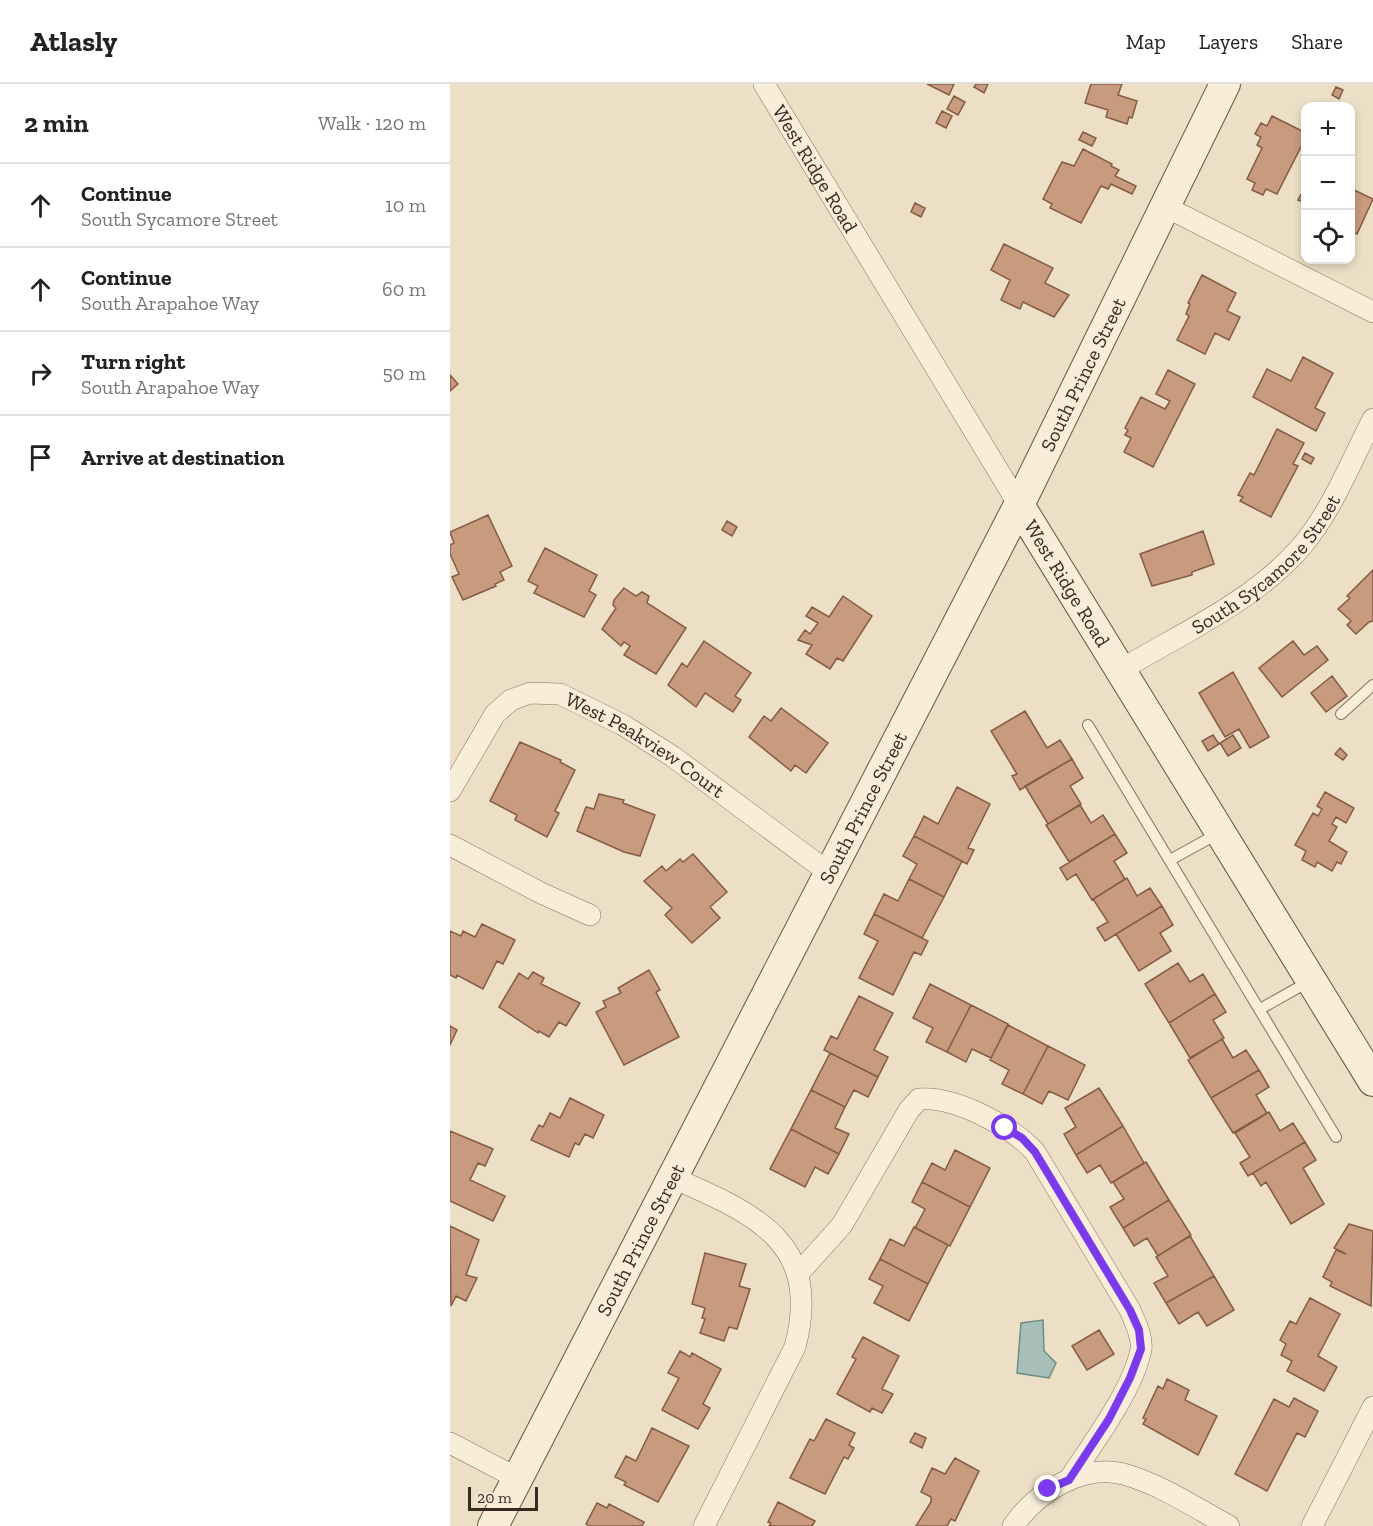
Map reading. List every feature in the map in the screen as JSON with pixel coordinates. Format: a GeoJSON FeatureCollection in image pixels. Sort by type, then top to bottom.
{"type":"FeatureCollection","features":[{"type":"Feature","properties":{"kind":"street","name":"West Ridge Road"},"geometry":{"type":"LineString","coordinates":[[764,84],[1119,671],[1373,1081]]}},
{"type":"Feature","properties":{"kind":"street","name":"South Prince Street"},"geometry":{"type":"LineString","coordinates":[[493,1526],[1019,505],[1167,207],[1203,124],[1225,84]]}},
{"type":"Feature","properties":{"kind":"street"},"geometry":{"type":"LineString","coordinates":[[1167,207],[1373,312]]}},
{"type":"Feature","properties":{"kind":"street","name":"South Sycamore Street"},"geometry":{"type":"LineString","coordinates":[[1119,671],[1243,597],[1279,570],[1302,546],[1316,526],[1373,419]]}},
{"type":"Feature","properties":{"kind":"street","name":"West Peakview Court"},"geometry":{"type":"LineString","coordinates":[[450,791],[495,714],[511,700],[530,693],[560,694],[623,725],[672,756],[828,872]]}},
{"type":"Feature","properties":{"kind":"street"},"geometry":{"type":"LineString","coordinates":[[450,845],[541,893],[590,915]]}},
{"type":"Feature","properties":{"kind":"street"},"geometry":{"type":"LineString","coordinates":[[798,1274],[842,1225],[909,1110],[919,1099],[934,1098],[953,1103],[1022,1138],[1035,1152],[1130,1310],[1139,1330],[1141,1349],[1130,1378],[1109,1419],[1069,1480]]}},
{"type":"Feature","properties":{"kind":"street"},"geometry":{"type":"LineString","coordinates":[[671,1177],[723,1199],[765,1225],[785,1247],[798,1274],[803,1299],[802,1320],[795,1347],[704,1526]]}},
{"type":"Feature","properties":{"kind":"street"},"geometry":{"type":"LineString","coordinates":[[1312,1526],[1373,1407]]}},
{"type":"Feature","properties":{"kind":"street"},"geometry":{"type":"LineString","coordinates":[[450,1443],[517,1478]]}},
{"type":"Feature","properties":{"kind":"street"},"geometry":{"type":"LineString","coordinates":[[1012,1526],[1041,1495],[1069,1480],[1100,1474],[1124,1474],[1151,1485],[1229,1526]]}},
{"type":"Feature","properties":{"kind":"lane"},"geometry":{"type":"LineString","coordinates":[[1341,714],[1373,685]]}},
{"type":"Feature","properties":{"kind":"lane"},"geometry":{"type":"LineString","coordinates":[[1088,725],[1336,1137]]}},
{"type":"Feature","properties":{"kind":"lane"},"geometry":{"type":"LineString","coordinates":[[1170,860],[1220,833]]}},
{"type":"Feature","properties":{"kind":"lane"},"geometry":{"type":"LineString","coordinates":[[1260,1009],[1311,980]]}},
{"type":"Feature","properties":{"kind":"water"},"geometry":{"type":"Polygon","coordinates":[[[1043,1320],[1044,1351],[1056,1363],[1049,1378],[1017,1373],[1021,1323],[1043,1320]]]}},
{"type":"Feature","properties":{"kind":"building"},"geometry":{"type":"Polygon","coordinates":[[[927,84],[954,84],[949,95],[927,84]]]}},
{"type":"Feature","properties":{"kind":"building"},"geometry":{"type":"Polygon","coordinates":[[[976,84],[988,84],[984,93],[974,87],[976,84]]]}},
{"type":"Feature","properties":{"kind":"building"},"geometry":{"type":"Polygon","coordinates":[[[1091,84],[1122,84],[1118,95],[1137,101],[1132,118],[1129,117],[1127,124],[1106,117],[1108,110],[1085,103],[1091,84]]]}},
{"type":"Feature","properties":{"kind":"building"},"geometry":{"type":"Polygon","coordinates":[[[1336,87],[1343,90],[1339,99],[1332,95],[1336,87]]]}},
{"type":"Feature","properties":{"kind":"building"},"geometry":{"type":"Polygon","coordinates":[[[954,96],[965,102],[958,115],[947,109],[954,96]]]}},
{"type":"Feature","properties":{"kind":"building"},"geometry":{"type":"Polygon","coordinates":[[[942,111],[952,116],[946,128],[936,123],[942,111]]]}},
{"type":"Feature","properties":{"kind":"building"},"geometry":{"type":"Polygon","coordinates":[[[1272,116],[1301,130],[1301,147],[1277,194],[1266,189],[1263,195],[1252,190],[1255,183],[1247,179],[1262,148],[1257,145],[1261,137],[1255,134],[1261,123],[1267,126],[1272,116]]]}},
{"type":"Feature","properties":{"kind":"building"},"geometry":{"type":"Polygon","coordinates":[[[1083,132],[1096,138],[1092,146],[1079,140],[1083,132]]]}},
{"type":"Feature","properties":{"kind":"building"},"geometry":{"type":"Polygon","coordinates":[[[1083,149],[1112,164],[1111,166],[1119,170],[1115,176],[1136,186],[1132,194],[1111,184],[1108,189],[1101,186],[1081,223],[1050,208],[1052,204],[1043,199],[1062,162],[1074,166],[1083,149]]]}},
{"type":"Feature","properties":{"kind":"building"},"geometry":{"type":"Polygon","coordinates":[[[1355,190],[1373,199],[1357,234],[1355,233],[1355,190]]]}},
{"type":"Feature","properties":{"kind":"building"},"geometry":{"type":"Polygon","coordinates":[[[915,203],[925,208],[921,217],[911,212],[915,203]]]}},
{"type":"Feature","properties":{"kind":"building"},"geometry":{"type":"Polygon","coordinates":[[[1004,244],[1053,268],[1045,283],[1069,295],[1054,317],[1023,302],[1020,309],[1001,300],[1010,280],[991,270],[1004,244]]]}},
{"type":"Feature","properties":{"kind":"building"},"geometry":{"type":"Polygon","coordinates":[[[1202,275],[1236,293],[1227,311],[1240,317],[1229,340],[1215,333],[1205,354],[1177,340],[1189,316],[1186,314],[1190,304],[1188,303],[1202,275]]]}},
{"type":"Feature","properties":{"kind":"building"},"geometry":{"type":"Polygon","coordinates":[[[1303,357],[1333,373],[1315,408],[1325,413],[1316,431],[1253,397],[1267,369],[1291,381],[1303,357]]]}},
{"type":"Feature","properties":{"kind":"building"},"geometry":{"type":"Polygon","coordinates":[[[1168,370],[1195,384],[1153,467],[1124,452],[1131,438],[1125,435],[1128,430],[1125,428],[1141,397],[1165,409],[1170,401],[1156,394],[1168,370]]]}},
{"type":"Feature","properties":{"kind":"building"},"geometry":{"type":"Polygon","coordinates":[[[450,375],[458,384],[450,391],[450,375]]]}},
{"type":"Feature","properties":{"kind":"building"},"geometry":{"type":"Polygon","coordinates":[[[1277,429],[1304,443],[1293,464],[1298,466],[1271,517],[1240,501],[1243,497],[1238,495],[1250,473],[1254,475],[1277,429]]]}},
{"type":"Feature","properties":{"kind":"building"},"geometry":{"type":"Polygon","coordinates":[[[1305,453],[1314,458],[1311,464],[1302,459],[1305,453]]]}},
{"type":"Feature","properties":{"kind":"building"},"geometry":{"type":"Polygon","coordinates":[[[488,515],[512,566],[500,572],[504,580],[495,584],[496,586],[463,600],[452,577],[459,574],[450,554],[450,545],[454,543],[450,532],[488,515]]]}},
{"type":"Feature","properties":{"kind":"building"},"geometry":{"type":"Polygon","coordinates":[[[727,521],[737,527],[732,536],[722,530],[727,521]]]}},
{"type":"Feature","properties":{"kind":"building"},"geometry":{"type":"Polygon","coordinates":[[[1203,531],[1214,564],[1192,572],[1192,575],[1152,586],[1140,554],[1203,531]]]}},
{"type":"Feature","properties":{"kind":"building"},"geometry":{"type":"Polygon","coordinates":[[[545,548],[597,575],[589,591],[596,595],[584,617],[534,593],[538,586],[528,581],[545,548]]]}},
{"type":"Feature","properties":{"kind":"building"},"geometry":{"type":"Polygon","coordinates":[[[1373,570],[1373,621],[1356,634],[1347,625],[1351,621],[1338,609],[1350,598],[1347,596],[1373,570]]]}},
{"type":"Feature","properties":{"kind":"building"},"geometry":{"type":"Polygon","coordinates":[[[624,588],[636,596],[642,592],[649,596],[647,603],[686,628],[656,674],[624,655],[630,646],[624,642],[621,646],[602,629],[616,608],[613,605],[614,600],[624,588]]]}},
{"type":"Feature","properties":{"kind":"building"},"geometry":{"type":"Polygon","coordinates":[[[843,596],[872,616],[843,661],[837,658],[830,669],[806,654],[812,645],[798,640],[805,630],[810,634],[818,623],[806,616],[812,607],[829,617],[843,596]]]}},
{"type":"Feature","properties":{"kind":"building"},"geometry":{"type":"Polygon","coordinates":[[[704,641],[751,673],[735,696],[741,700],[733,712],[705,693],[696,707],[668,685],[682,663],[687,667],[704,641]]]}},
{"type":"Feature","properties":{"kind":"building"},"geometry":{"type":"Polygon","coordinates":[[[1293,641],[1304,655],[1317,646],[1328,660],[1282,697],[1259,668],[1293,641]]]}},
{"type":"Feature","properties":{"kind":"building"},"geometry":{"type":"Polygon","coordinates":[[[1233,672],[1269,737],[1250,748],[1239,729],[1225,737],[1199,693],[1233,672]]]}},
{"type":"Feature","properties":{"kind":"building"},"geometry":{"type":"Polygon","coordinates":[[[1332,676],[1347,696],[1326,712],[1311,693],[1332,676]]]}},
{"type":"Feature","properties":{"kind":"building"},"geometry":{"type":"Polygon","coordinates":[[[781,708],[828,743],[806,773],[795,765],[791,771],[749,737],[764,716],[771,721],[781,708]]]}},
{"type":"Feature","properties":{"kind":"building"},"geometry":{"type":"Polygon","coordinates":[[[1025,711],[1047,748],[1060,740],[1072,759],[1020,790],[1012,776],[1017,774],[991,731],[1025,711]]]}},
{"type":"Feature","properties":{"kind":"building"},"geometry":{"type":"Polygon","coordinates":[[[1213,735],[1219,744],[1208,751],[1202,741],[1213,735]]]}},
{"type":"Feature","properties":{"kind":"building"},"geometry":{"type":"Polygon","coordinates":[[[1233,735],[1241,748],[1228,756],[1220,743],[1233,735]]]}},
{"type":"Feature","properties":{"kind":"building"},"geometry":{"type":"Polygon","coordinates":[[[520,742],[561,760],[560,762],[575,770],[555,811],[559,813],[547,837],[515,820],[517,815],[490,801],[520,742]]]}},
{"type":"Feature","properties":{"kind":"building"},"geometry":{"type":"Polygon","coordinates":[[[1340,748],[1347,755],[1343,760],[1335,754],[1340,748]]]}},
{"type":"Feature","properties":{"kind":"building"},"geometry":{"type":"Polygon","coordinates":[[[1072,759],[1083,778],[1070,786],[1081,804],[1048,824],[1025,786],[1072,759]]]}},
{"type":"Feature","properties":{"kind":"building"},"geometry":{"type":"Polygon","coordinates":[[[957,787],[990,804],[968,848],[974,850],[967,864],[914,836],[924,816],[938,824],[957,787]]]}},
{"type":"Feature","properties":{"kind":"building"},"geometry":{"type":"Polygon","coordinates":[[[1325,792],[1354,808],[1346,823],[1336,817],[1332,824],[1337,827],[1329,841],[1347,852],[1341,864],[1337,862],[1332,871],[1317,862],[1315,867],[1302,860],[1306,851],[1295,845],[1313,813],[1318,816],[1322,809],[1317,806],[1325,792]]]}},
{"type":"Feature","properties":{"kind":"building"},"geometry":{"type":"Polygon","coordinates":[[[599,794],[624,800],[623,803],[655,815],[640,856],[624,852],[577,831],[586,807],[594,809],[599,794]]]}},
{"type":"Feature","properties":{"kind":"building"},"geometry":{"type":"Polygon","coordinates":[[[1080,805],[1091,823],[1103,815],[1115,834],[1069,862],[1046,825],[1080,805]]]}},
{"type":"Feature","properties":{"kind":"building"},"geometry":{"type":"Polygon","coordinates":[[[1115,834],[1127,853],[1114,861],[1125,879],[1092,900],[1076,874],[1067,880],[1060,868],[1115,834]]]}},
{"type":"Feature","properties":{"kind":"building"},"geometry":{"type":"Polygon","coordinates":[[[914,836],[962,861],[944,897],[909,879],[917,864],[903,856],[914,836]]]}},
{"type":"Feature","properties":{"kind":"building"},"geometry":{"type":"Polygon","coordinates":[[[693,854],[727,892],[710,907],[720,918],[692,943],[665,915],[672,908],[644,881],[662,866],[666,871],[680,859],[683,862],[693,854]]]}},
{"type":"Feature","properties":{"kind":"building"},"geometry":{"type":"Polygon","coordinates":[[[1127,878],[1137,896],[1150,888],[1162,906],[1105,941],[1097,928],[1108,922],[1093,899],[1127,878]]]}},
{"type":"Feature","properties":{"kind":"building"},"geometry":{"type":"Polygon","coordinates":[[[909,879],[944,897],[922,938],[874,914],[884,894],[898,901],[909,879]]]}},
{"type":"Feature","properties":{"kind":"building"},"geometry":{"type":"Polygon","coordinates":[[[1162,906],[1173,925],[1160,933],[1171,951],[1139,971],[1116,934],[1162,906]]]}},
{"type":"Feature","properties":{"kind":"building"},"geometry":{"type":"Polygon","coordinates":[[[874,914],[928,941],[921,955],[914,952],[893,995],[859,978],[878,941],[864,934],[874,914]]]}},
{"type":"Feature","properties":{"kind":"building"},"geometry":{"type":"Polygon","coordinates":[[[482,924],[515,940],[503,964],[497,961],[483,989],[457,975],[456,978],[450,975],[450,931],[461,936],[463,931],[475,937],[482,924]]]}},
{"type":"Feature","properties":{"kind":"building"},"geometry":{"type":"Polygon","coordinates":[[[1178,963],[1190,982],[1203,974],[1215,994],[1169,1023],[1145,984],[1178,963]]]}},
{"type":"Feature","properties":{"kind":"building"},"geometry":{"type":"Polygon","coordinates":[[[649,970],[660,990],[656,992],[679,1037],[624,1065],[596,1012],[606,1007],[603,1001],[621,993],[618,988],[649,970]]]}},
{"type":"Feature","properties":{"kind":"building"},"geometry":{"type":"Polygon","coordinates":[[[533,972],[544,978],[541,984],[580,1003],[566,1026],[559,1022],[549,1037],[539,1031],[538,1033],[499,1007],[519,973],[528,979],[533,972]]]}},
{"type":"Feature","properties":{"kind":"building"},"geometry":{"type":"Polygon","coordinates":[[[930,984],[971,1005],[947,1052],[926,1042],[933,1028],[913,1018],[930,984]]]}},
{"type":"Feature","properties":{"kind":"building"},"geometry":{"type":"Polygon","coordinates":[[[1215,994],[1226,1012],[1213,1020],[1224,1038],[1190,1058],[1169,1023],[1215,994]]]}},
{"type":"Feature","properties":{"kind":"building"},"geometry":{"type":"Polygon","coordinates":[[[859,996],[893,1013],[874,1050],[888,1057],[878,1077],[824,1050],[831,1036],[837,1039],[859,996]]]}},
{"type":"Feature","properties":{"kind":"building"},"geometry":{"type":"Polygon","coordinates":[[[971,1005],[1008,1024],[991,1058],[972,1049],[966,1062],[947,1052],[971,1005]]]}},
{"type":"Feature","properties":{"kind":"building"},"geometry":{"type":"Polygon","coordinates":[[[1008,1025],[1048,1046],[1023,1094],[1002,1084],[1009,1070],[990,1060],[1008,1025]]]}},
{"type":"Feature","properties":{"kind":"building"},"geometry":{"type":"Polygon","coordinates":[[[450,1026],[457,1030],[450,1045],[450,1026]]]}},
{"type":"Feature","properties":{"kind":"building"},"geometry":{"type":"Polygon","coordinates":[[[1222,1039],[1233,1058],[1246,1050],[1259,1070],[1211,1098],[1188,1060],[1222,1039]]]}},
{"type":"Feature","properties":{"kind":"building"},"geometry":{"type":"Polygon","coordinates":[[[1048,1046],[1085,1065],[1068,1100],[1049,1091],[1042,1104],[1023,1094],[1048,1046]]]}},
{"type":"Feature","properties":{"kind":"building"},"geometry":{"type":"Polygon","coordinates":[[[830,1053],[878,1077],[868,1097],[854,1090],[845,1107],[811,1090],[830,1053]]]}},
{"type":"Feature","properties":{"kind":"building"},"geometry":{"type":"Polygon","coordinates":[[[1259,1070],[1269,1087],[1256,1095],[1267,1113],[1233,1133],[1211,1098],[1259,1070]]]}},
{"type":"Feature","properties":{"kind":"building"},"geometry":{"type":"Polygon","coordinates":[[[1099,1088],[1123,1126],[1076,1155],[1064,1134],[1076,1127],[1065,1108],[1099,1088]]]}},
{"type":"Feature","properties":{"kind":"building"},"geometry":{"type":"Polygon","coordinates":[[[811,1090],[845,1107],[835,1128],[849,1134],[839,1154],[791,1129],[811,1090]]]}},
{"type":"Feature","properties":{"kind":"building"},"geometry":{"type":"Polygon","coordinates":[[[570,1098],[604,1115],[593,1138],[585,1134],[579,1145],[575,1143],[569,1157],[531,1140],[539,1125],[543,1127],[550,1113],[560,1118],[570,1098]]]}},
{"type":"Feature","properties":{"kind":"building"},"geometry":{"type":"Polygon","coordinates":[[[1269,1112],[1280,1131],[1293,1123],[1305,1142],[1248,1176],[1240,1163],[1250,1157],[1235,1133],[1269,1112]]]}},
{"type":"Feature","properties":{"kind":"building"},"geometry":{"type":"Polygon","coordinates":[[[1123,1126],[1144,1163],[1111,1183],[1100,1165],[1087,1173],[1076,1155],[1123,1126]]]}},
{"type":"Feature","properties":{"kind":"building"},"geometry":{"type":"Polygon","coordinates":[[[791,1129],[839,1154],[828,1174],[815,1167],[805,1187],[770,1169],[791,1129]]]}},
{"type":"Feature","properties":{"kind":"building"},"geometry":{"type":"Polygon","coordinates":[[[450,1131],[493,1149],[485,1166],[478,1163],[470,1180],[505,1196],[493,1221],[450,1201],[450,1131]]]}},
{"type":"Feature","properties":{"kind":"building"},"geometry":{"type":"Polygon","coordinates":[[[1305,1142],[1316,1160],[1303,1168],[1324,1204],[1291,1224],[1266,1182],[1261,1186],[1253,1173],[1305,1142]]]}},
{"type":"Feature","properties":{"kind":"building"},"geometry":{"type":"Polygon","coordinates":[[[955,1150],[990,1168],[970,1207],[922,1182],[932,1163],[945,1170],[955,1150]]]}},
{"type":"Feature","properties":{"kind":"building"},"geometry":{"type":"Polygon","coordinates":[[[1146,1162],[1169,1200],[1123,1228],[1110,1207],[1124,1199],[1113,1182],[1146,1162]]]}},
{"type":"Feature","properties":{"kind":"building"},"geometry":{"type":"Polygon","coordinates":[[[922,1182],[970,1207],[950,1246],[915,1228],[925,1209],[912,1202],[922,1182]]]}},
{"type":"Feature","properties":{"kind":"building"},"geometry":{"type":"Polygon","coordinates":[[[1169,1200],[1191,1235],[1158,1256],[1147,1238],[1134,1246],[1123,1228],[1169,1200]]]}},
{"type":"Feature","properties":{"kind":"building"},"geometry":{"type":"Polygon","coordinates":[[[1349,1224],[1373,1231],[1371,1306],[1330,1286],[1332,1282],[1323,1277],[1336,1250],[1346,1254],[1334,1248],[1349,1224]]]}},
{"type":"Feature","properties":{"kind":"building"},"geometry":{"type":"Polygon","coordinates":[[[450,1226],[479,1240],[466,1275],[477,1278],[466,1301],[456,1296],[451,1306],[450,1226]]]}},
{"type":"Feature","properties":{"kind":"building"},"geometry":{"type":"Polygon","coordinates":[[[914,1227],[948,1245],[928,1284],[880,1259],[890,1239],[904,1246],[914,1227]]]}},
{"type":"Feature","properties":{"kind":"building"},"geometry":{"type":"Polygon","coordinates":[[[1190,1236],[1214,1276],[1166,1303],[1154,1283],[1168,1276],[1156,1257],[1190,1236]]]}},
{"type":"Feature","properties":{"kind":"building"},"geometry":{"type":"Polygon","coordinates":[[[705,1253],[746,1264],[739,1286],[750,1289],[737,1329],[729,1327],[724,1341],[700,1333],[705,1319],[702,1318],[705,1308],[692,1304],[705,1253]]]}},
{"type":"Feature","properties":{"kind":"building"},"geometry":{"type":"Polygon","coordinates":[[[880,1259],[928,1284],[909,1321],[874,1303],[883,1286],[869,1279],[880,1259]]]}},
{"type":"Feature","properties":{"kind":"building"},"geometry":{"type":"Polygon","coordinates":[[[1214,1276],[1234,1310],[1207,1326],[1198,1312],[1179,1324],[1166,1303],[1214,1276]]]}},
{"type":"Feature","properties":{"kind":"building"},"geometry":{"type":"Polygon","coordinates":[[[1310,1298],[1340,1314],[1318,1356],[1337,1367],[1324,1391],[1287,1371],[1292,1361],[1281,1355],[1286,1344],[1280,1340],[1290,1321],[1296,1324],[1310,1298]]]}},
{"type":"Feature","properties":{"kind":"building"},"geometry":{"type":"Polygon","coordinates":[[[1099,1330],[1114,1354],[1087,1370],[1072,1346],[1099,1330]]]}},
{"type":"Feature","properties":{"kind":"building"},"geometry":{"type":"Polygon","coordinates":[[[863,1337],[899,1356],[882,1389],[893,1394],[882,1413],[872,1408],[870,1412],[837,1394],[856,1359],[852,1357],[863,1337]]]}},
{"type":"Feature","properties":{"kind":"building"},"geometry":{"type":"Polygon","coordinates":[[[680,1351],[690,1357],[692,1353],[721,1369],[703,1404],[710,1408],[698,1429],[662,1410],[679,1378],[668,1373],[680,1351]]]}},
{"type":"Feature","properties":{"kind":"building"},"geometry":{"type":"Polygon","coordinates":[[[1167,1379],[1189,1390],[1185,1400],[1217,1416],[1198,1455],[1143,1424],[1146,1419],[1143,1418],[1158,1386],[1163,1389],[1167,1379]]]}},
{"type":"Feature","properties":{"kind":"building"},"geometry":{"type":"Polygon","coordinates":[[[1294,1398],[1318,1411],[1305,1437],[1297,1433],[1267,1491],[1235,1474],[1274,1399],[1289,1407],[1294,1398]]]}},
{"type":"Feature","properties":{"kind":"building"},"geometry":{"type":"Polygon","coordinates":[[[826,1419],[855,1433],[849,1445],[854,1448],[848,1459],[844,1457],[825,1494],[790,1478],[810,1439],[814,1441],[826,1419]]]}},
{"type":"Feature","properties":{"kind":"building"},"geometry":{"type":"Polygon","coordinates":[[[652,1428],[689,1446],[658,1502],[624,1485],[626,1482],[615,1477],[626,1456],[636,1461],[652,1428]]]}},
{"type":"Feature","properties":{"kind":"building"},"geometry":{"type":"Polygon","coordinates":[[[915,1433],[926,1438],[922,1448],[910,1442],[915,1433]]]}},
{"type":"Feature","properties":{"kind":"building"},"geometry":{"type":"Polygon","coordinates":[[[955,1458],[979,1471],[955,1521],[951,1519],[947,1526],[916,1526],[931,1502],[931,1497],[921,1492],[932,1468],[945,1474],[955,1458]]]}},
{"type":"Feature","properties":{"kind":"building"},"geometry":{"type":"Polygon","coordinates":[[[778,1502],[815,1521],[812,1526],[769,1526],[771,1523],[768,1522],[778,1502]]]}},
{"type":"Feature","properties":{"kind":"building"},"geometry":{"type":"Polygon","coordinates":[[[597,1503],[607,1508],[609,1504],[644,1522],[642,1526],[589,1526],[586,1524],[597,1503]]]}},
{"type":"Feature","properties":{"kind":"route"},"geometry":{"type":"LineString","coordinates":[[1005,1128],[1022,1138],[1035,1152],[1130,1310],[1139,1330],[1141,1349],[1130,1378],[1109,1419],[1069,1480],[1048,1489]]}}]}
